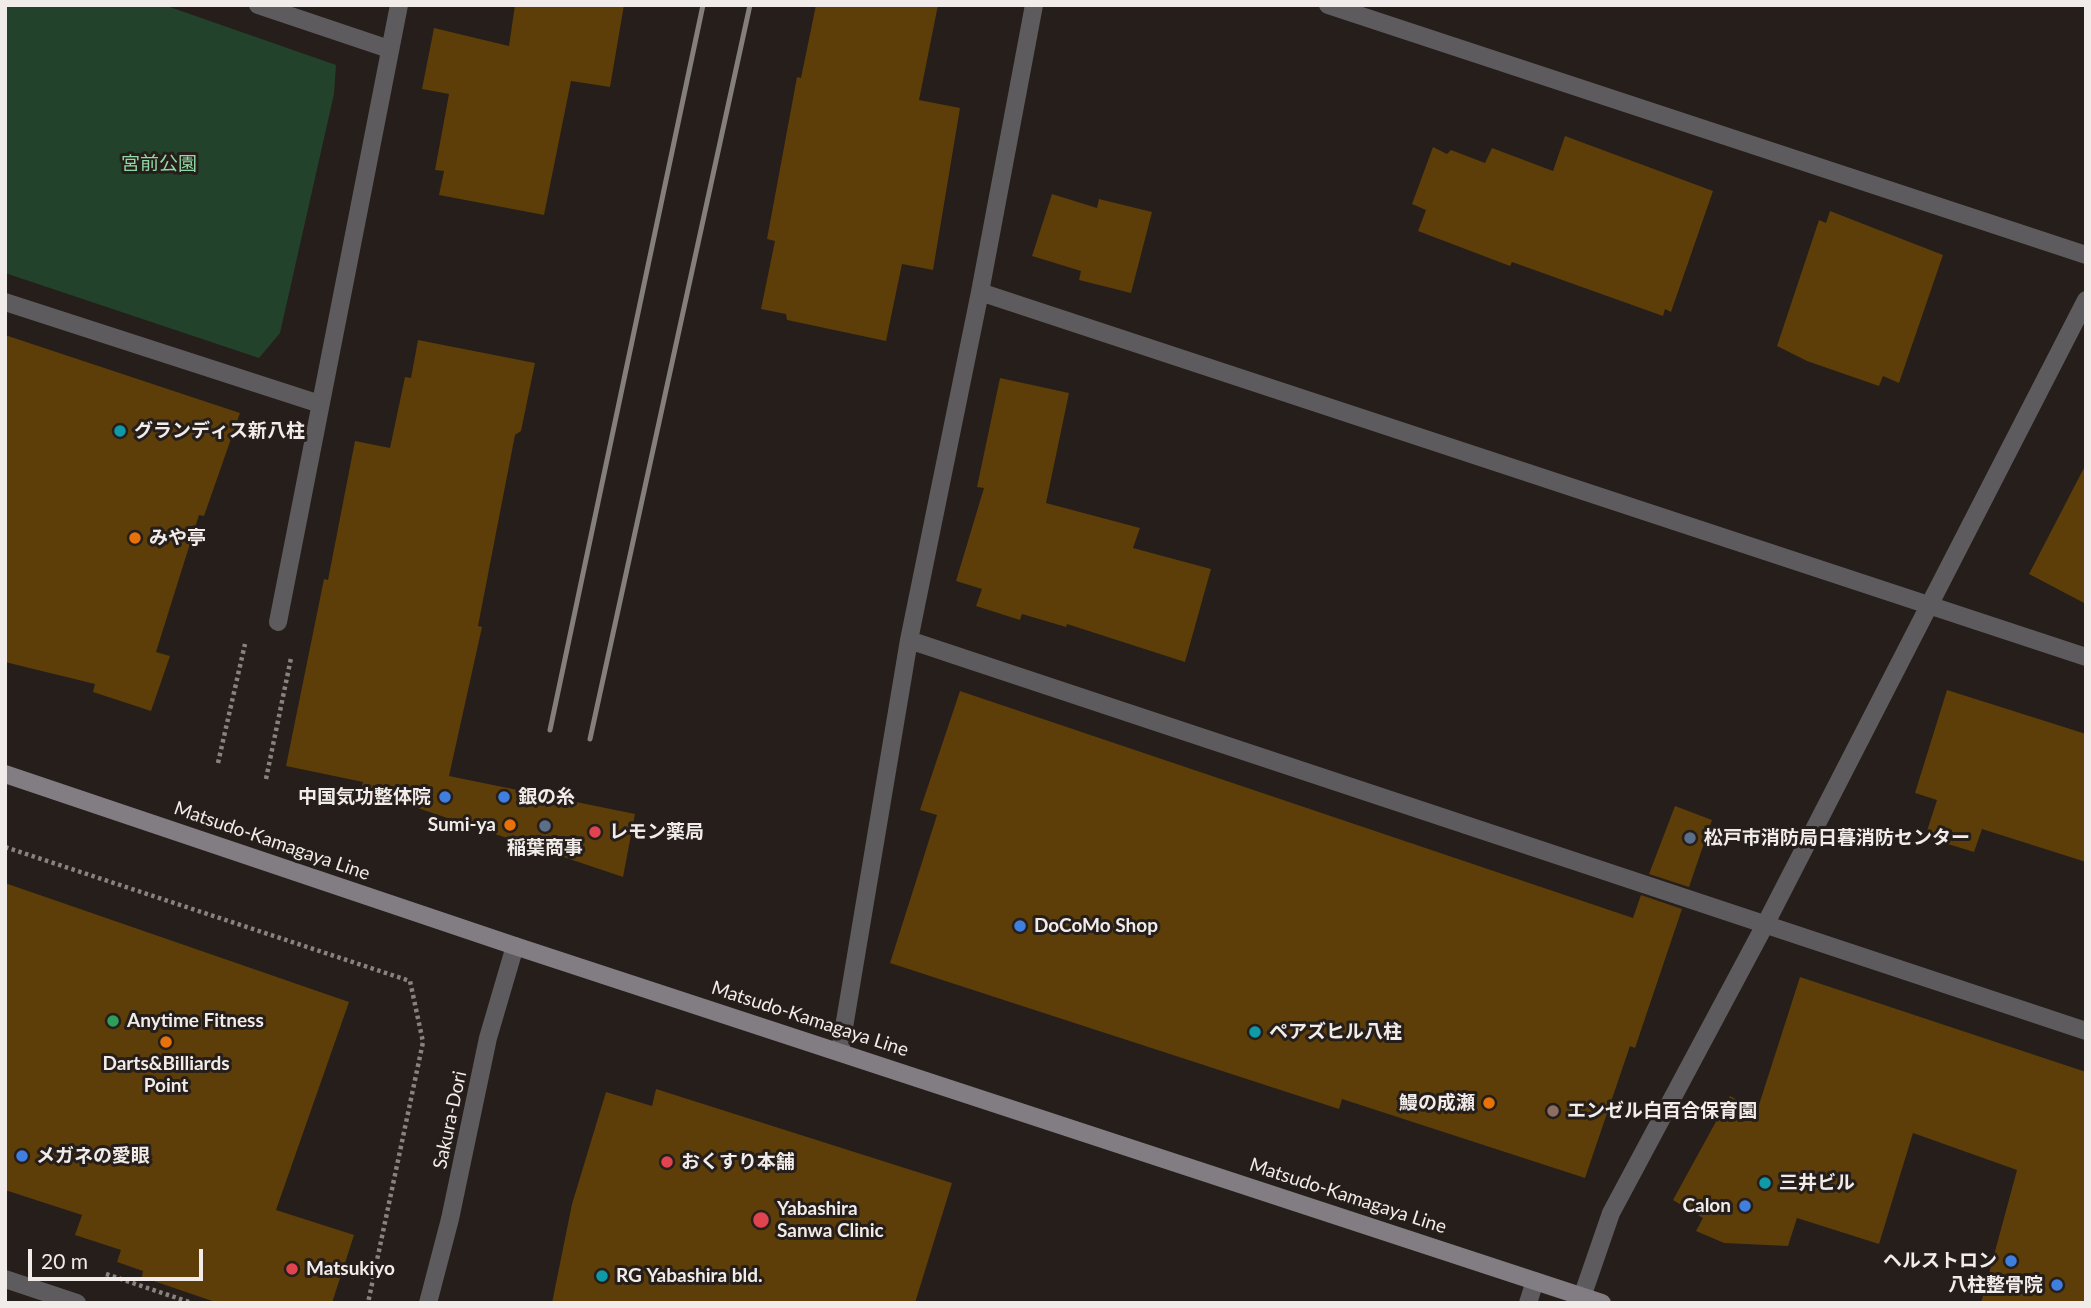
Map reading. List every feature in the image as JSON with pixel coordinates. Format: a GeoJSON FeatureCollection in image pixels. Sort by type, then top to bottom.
{"type":"FeatureCollection","features":[{"type":"Feature","properties":{"kind":"main road","name":"Matsudo-Kamagaya Line"},"geometry":{"type":"LineString","coordinates":[[5,774],[515,946],[1602,1303]]}},
{"type":"Feature","properties":{"kind":"street"},"geometry":{"type":"LineString","coordinates":[[258,5],[389,49]]}},
{"type":"Feature","properties":{"kind":"street"},"geometry":{"type":"LineString","coordinates":[[278,622],[398,5]]}},
{"type":"Feature","properties":{"kind":"street"},"geometry":{"type":"LineString","coordinates":[[839,1051],[909,640],[980,292],[1034,5]]}},
{"type":"Feature","properties":{"kind":"street"},"geometry":{"type":"LineString","coordinates":[[1328,5],[2086,255]]}},
{"type":"Feature","properties":{"kind":"street"},"geometry":{"type":"LineString","coordinates":[[980,292],[2086,657]]}},
{"type":"Feature","properties":{"kind":"street"},"geometry":{"type":"LineString","coordinates":[[1582,1297],[1611,1213],[1766,923],[2086,300]]}},
{"type":"Feature","properties":{"kind":"street"},"geometry":{"type":"LineString","coordinates":[[5,302],[320,404]]}},
{"type":"Feature","properties":{"kind":"street"},"geometry":{"type":"LineString","coordinates":[[909,640],[2086,1031]]}},
{"type":"Feature","properties":{"kind":"street","name":"Sakura-Dori"},"geometry":{"type":"LineString","coordinates":[[428,1303],[450,1219],[488,1038],[515,946]]}},
{"type":"Feature","properties":{"kind":"street"},"geometry":{"type":"LineString","coordinates":[[5,1279],[77,1303]]}},
{"type":"Feature","properties":{"kind":"street"},"geometry":{"type":"LineString","coordinates":[[1528,1303],[1535,1281]]}},
{"type":"Feature","properties":{"kind":"path"},"geometry":{"type":"LineString","coordinates":[[218,763],[254,615],[298,628],[266,779]]}},
{"type":"Feature","properties":{"kind":"path"},"geometry":{"type":"LineString","coordinates":[[5,847],[410,981],[423,1042],[368,1303]]}},
{"type":"Feature","properties":{"kind":"green space","name":"宮前公園"},"geometry":{"type":"Polygon","coordinates":[[[5,5],[164,5],[336,65],[334,94],[280,333],[259,358],[5,273],[5,5]]]}},
{"type":"Feature","properties":{"kind":"building"},"geometry":{"type":"Polygon","coordinates":[[[515,5],[624,5],[610,87],[571,81],[544,215],[439,195],[444,171],[435,170],[449,94],[422,89],[434,28],[509,46],[515,5]]]}},
{"type":"Feature","properties":{"kind":"building"},"geometry":{"type":"Polygon","coordinates":[[[816,5],[938,5],[919,100],[960,108],[933,270],[902,264],[886,341],[787,320],[786,314],[761,309],[775,241],[767,239],[797,77],[801,78],[816,5]]]}},
{"type":"Feature","properties":{"kind":"building"},"geometry":{"type":"Polygon","coordinates":[[[1565,136],[1713,191],[1671,312],[1665,309],[1663,316],[1512,262],[1510,266],[1418,231],[1426,210],[1412,204],[1433,147],[1447,154],[1451,150],[1485,163],[1492,148],[1553,171],[1565,136]]]}},
{"type":"Feature","properties":{"kind":"building"},"geometry":{"type":"Polygon","coordinates":[[[1052,194],[1097,208],[1099,199],[1152,212],[1131,293],[1079,280],[1081,271],[1032,256],[1052,194]]]}},
{"type":"Feature","properties":{"kind":"building"},"geometry":{"type":"Polygon","coordinates":[[[1830,211],[1943,255],[1899,383],[1883,376],[1879,386],[1807,361],[1777,346],[1819,220],[1826,223],[1830,211]]]}},
{"type":"Feature","properties":{"kind":"building"},"geometry":{"type":"Polygon","coordinates":[[[5,335],[240,413],[204,516],[199,515],[156,652],[170,656],[151,711],[93,692],[95,684],[5,662],[5,335]]]}},
{"type":"Feature","properties":{"kind":"building"},"geometry":{"type":"Polygon","coordinates":[[[418,340],[535,363],[521,431],[515,435],[478,626],[482,627],[449,776],[635,814],[623,877],[361,789],[363,782],[286,766],[324,579],[328,580],[355,441],[390,448],[405,377],[411,378],[418,340]]]}},
{"type":"Feature","properties":{"kind":"building"},"geometry":{"type":"Polygon","coordinates":[[[1000,378],[1069,393],[1046,503],[1140,528],[1133,548],[1211,569],[1185,662],[1067,624],[1066,627],[1022,614],[1020,620],[976,606],[982,589],[956,581],[984,488],[977,487],[1000,378]]]}},
{"type":"Feature","properties":{"kind":"building"},"geometry":{"type":"Polygon","coordinates":[[[2086,464],[2086,604],[2029,574],[2086,464]]]}},
{"type":"Feature","properties":{"kind":"building"},"geometry":{"type":"Polygon","coordinates":[[[1947,690],[2086,734],[2086,862],[1982,829],[1974,852],[1925,837],[1937,800],[1915,793],[1947,690]]]}},
{"type":"Feature","properties":{"kind":"building"},"geometry":{"type":"Polygon","coordinates":[[[960,691],[1633,918],[1641,895],[1682,909],[1635,1048],[1630,1046],[1585,1178],[1342,1099],[1339,1109],[890,963],[937,815],[920,810],[960,691]]]}},
{"type":"Feature","properties":{"kind":"building"},"geometry":{"type":"Polygon","coordinates":[[[1675,806],[1712,820],[1689,887],[1649,874],[1675,806]]]}},
{"type":"Feature","properties":{"kind":"building"},"geometry":{"type":"Polygon","coordinates":[[[5,883],[349,1002],[276,1210],[354,1235],[332,1303],[218,1303],[142,1277],[143,1271],[117,1262],[121,1250],[75,1235],[82,1215],[5,1190],[5,883]]]}},
{"type":"Feature","properties":{"kind":"building"},"geometry":{"type":"Polygon","coordinates":[[[1800,977],[2086,1072],[2086,1303],[1981,1303],[2017,1170],[1913,1133],[1879,1244],[1797,1218],[1788,1246],[1724,1243],[1696,1231],[1703,1218],[1673,1200],[1730,1096],[1757,1111],[1800,977]]]}},
{"type":"Feature","properties":{"kind":"building"},"geometry":{"type":"Polygon","coordinates":[[[656,1089],[952,1183],[915,1303],[552,1303],[572,1204],[606,1092],[652,1106],[656,1089]]]}},
{"type":"Feature","properties":{"kind":"railway"},"geometry":{"type":"LineString","coordinates":[[550,730],[703,5]]}},
{"type":"Feature","properties":{"kind":"railway"},"geometry":{"type":"LineString","coordinates":[[590,739],[750,5]]}},
{"type":"Feature","properties":{"kind":"place","name":"グランディス新八柱"},"geometry":{"type":"Point","coordinates":[120,431]}},
{"type":"Feature","properties":{"kind":"place","name":"みや亭"},"geometry":{"type":"Point","coordinates":[135,538]}},
{"type":"Feature","properties":{"kind":"place","name":"中国気功整体院"},"geometry":{"type":"Point","coordinates":[445,797]}},
{"type":"Feature","properties":{"kind":"place","name":"銀の糸"},"geometry":{"type":"Point","coordinates":[504,797]}},
{"type":"Feature","properties":{"kind":"place","name":"Sumi-ya"},"geometry":{"type":"Point","coordinates":[510,825]}},
{"type":"Feature","properties":{"kind":"place","name":"稲葉商事"},"geometry":{"type":"Point","coordinates":[545,826]}},
{"type":"Feature","properties":{"kind":"place","name":"レモン薬局"},"geometry":{"type":"Point","coordinates":[595,832]}},
{"type":"Feature","properties":{"kind":"place","name":"松戸市消防局日暮消防センター"},"geometry":{"type":"Point","coordinates":[1690,838]}},
{"type":"Feature","properties":{"kind":"place","name":"DoCoMo Shop"},"geometry":{"type":"Point","coordinates":[1020,926]}},
{"type":"Feature","properties":{"kind":"place","name":"Anytime Fitness"},"geometry":{"type":"Point","coordinates":[113,1021]}},
{"type":"Feature","properties":{"kind":"place","name":"ペアズヒル八柱"},"geometry":{"type":"Point","coordinates":[1255,1032]}},
{"type":"Feature","properties":{"kind":"place","name":"Darts&Billiards Point"},"geometry":{"type":"Point","coordinates":[166,1042]}},
{"type":"Feature","properties":{"kind":"place","name":"鰻の成瀬"},"geometry":{"type":"Point","coordinates":[1489,1103]}},
{"type":"Feature","properties":{"kind":"place","name":"エンゼル白百合保育園"},"geometry":{"type":"Point","coordinates":[1553,1111]}},
{"type":"Feature","properties":{"kind":"place","name":"メガネの愛眼"},"geometry":{"type":"Point","coordinates":[22,1156]}},
{"type":"Feature","properties":{"kind":"place","name":"おくすり本舗"},"geometry":{"type":"Point","coordinates":[667,1162]}},
{"type":"Feature","properties":{"kind":"place","name":"三井ビル"},"geometry":{"type":"Point","coordinates":[1765,1183]}},
{"type":"Feature","properties":{"kind":"place","name":"Calon"},"geometry":{"type":"Point","coordinates":[1745,1206]}},
{"type":"Feature","properties":{"kind":"place","name":"Yabashira Sanwa Clinic"},"geometry":{"type":"Point","coordinates":[761,1220]}},
{"type":"Feature","properties":{"kind":"place","name":"ヘルストロン"},"geometry":{"type":"Point","coordinates":[2011,1261]}},
{"type":"Feature","properties":{"kind":"place","name":"Matsukiyo"},"geometry":{"type":"Point","coordinates":[292,1269]}},
{"type":"Feature","properties":{"kind":"place","name":"RG Yabashira bld."},"geometry":{"type":"Point","coordinates":[602,1276]}},
{"type":"Feature","properties":{"kind":"place","name":"八柱整骨院"},"geometry":{"type":"Point","coordinates":[2057,1285]}}]}
